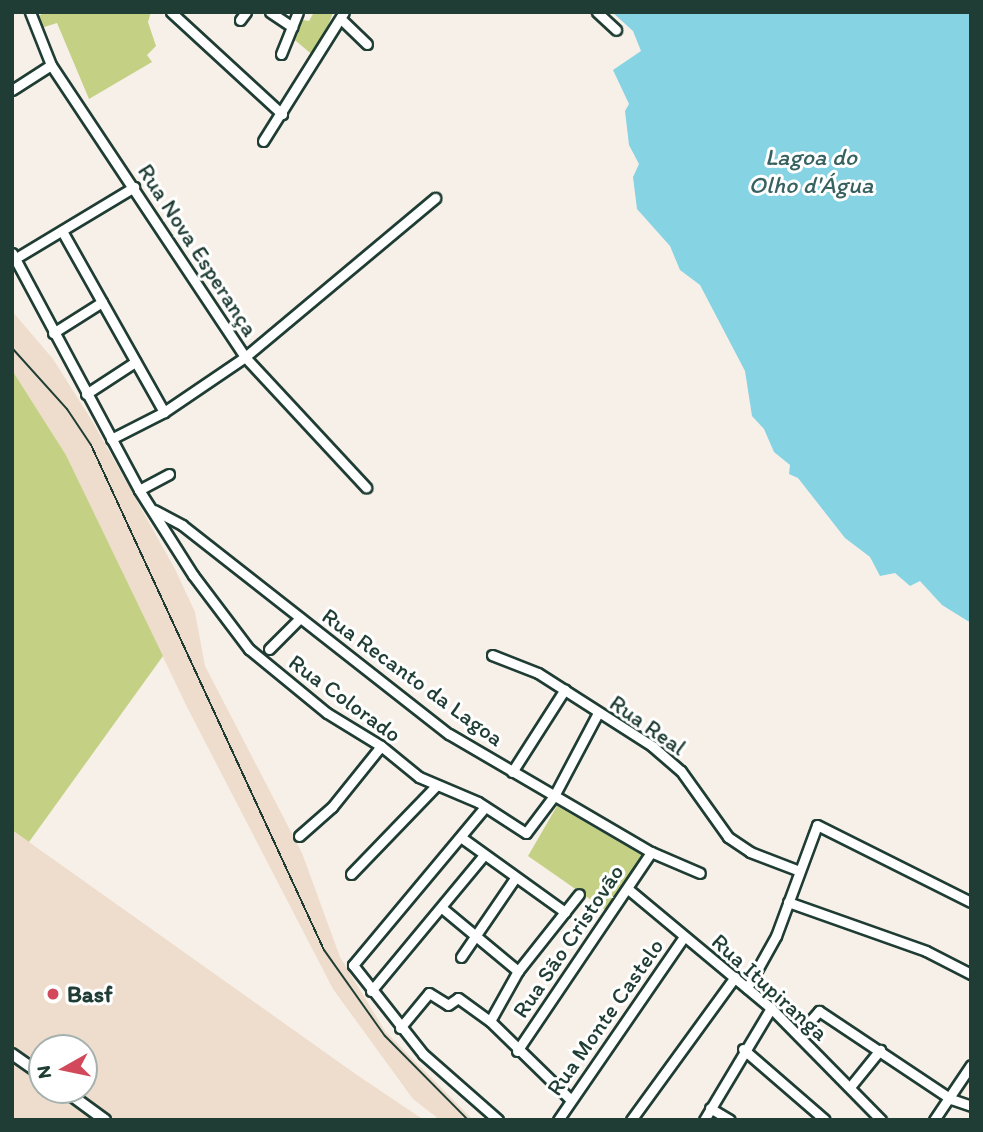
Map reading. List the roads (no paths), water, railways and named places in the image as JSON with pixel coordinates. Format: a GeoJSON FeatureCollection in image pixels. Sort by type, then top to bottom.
{"type":"FeatureCollection","features":[{"type":"Feature","properties":{"kind":"main road"},"geometry":{"type":"LineString","coordinates":[[12,1054],[28,1065]]}},
{"type":"Feature","properties":{"kind":"main road"},"geometry":{"type":"LineString","coordinates":[[83,1104],[105,1120]]}},
{"type":"Feature","properties":{"kind":"street","name":"Rua Nova Esperança"},"geometry":{"type":"LineString","coordinates":[[30,12],[51,65],[245,357],[366,487]]}},
{"type":"Feature","properties":{"kind":"street"},"geometry":{"type":"LineString","coordinates":[[171,12],[282,114]]}},
{"type":"Feature","properties":{"kind":"street"},"geometry":{"type":"LineString","coordinates":[[270,12],[292,27]]}},
{"type":"Feature","properties":{"kind":"street"},"geometry":{"type":"LineString","coordinates":[[281,54],[298,12]]}},
{"type":"Feature","properties":{"kind":"street"},"geometry":{"type":"LineString","coordinates":[[597,12],[616,30]]}},
{"type":"Feature","properties":{"kind":"street"},"geometry":{"type":"LineString","coordinates":[[263,141],[342,16],[367,44]]}},
{"type":"Feature","properties":{"kind":"street"},"geometry":{"type":"LineString","coordinates":[[12,90],[51,65]]}},
{"type":"Feature","properties":{"kind":"street"},"geometry":{"type":"LineString","coordinates":[[14,255],[62,231],[134,187]]}},
{"type":"Feature","properties":{"kind":"street"},"geometry":{"type":"LineString","coordinates":[[111,439],[164,412],[245,357],[435,198]]}},
{"type":"Feature","properties":{"kind":"street"},"geometry":{"type":"LineString","coordinates":[[62,231],[164,412]]}},
{"type":"Feature","properties":{"kind":"street","name":"Rua Colorado"},"geometry":{"type":"LineString","coordinates":[[14,255],[53,333],[139,490],[194,575],[249,649],[327,713],[381,746],[436,786],[485,807],[526,833],[554,796]]}},
{"type":"Feature","properties":{"kind":"street"},"geometry":{"type":"LineString","coordinates":[[53,333],[102,302]]}},
{"type":"Feature","properties":{"kind":"street"},"geometry":{"type":"LineString","coordinates":[[86,394],[135,362]]}},
{"type":"Feature","properties":{"kind":"street"},"geometry":{"type":"LineString","coordinates":[[139,490],[169,474]]}},
{"type":"Feature","properties":{"kind":"street","name":"Rua Recanto da Lagoa"},"geometry":{"type":"LineString","coordinates":[[154,510],[182,525],[449,734],[651,852],[700,873]]}},
{"type":"Feature","properties":{"kind":"street"},"geometry":{"type":"LineString","coordinates":[[270,649],[300,618]]}},
{"type":"Feature","properties":{"kind":"street","name":"Rua Real"},"geometry":{"type":"LineString","coordinates":[[492,655],[565,689],[668,758],[735,842],[797,870]]}},
{"type":"Feature","properties":{"kind":"street"},"geometry":{"type":"LineString","coordinates":[[512,772],[565,689]]}},
{"type":"Feature","properties":{"kind":"street"},"geometry":{"type":"LineString","coordinates":[[554,796],[598,713]]}},
{"type":"Feature","properties":{"kind":"street"},"geometry":{"type":"LineString","coordinates":[[299,836],[332,807],[381,746]]}},
{"type":"Feature","properties":{"kind":"street"},"geometry":{"type":"LineString","coordinates":[[351,874],[436,786]]}},
{"type":"Feature","properties":{"kind":"street"},"geometry":{"type":"LineString","coordinates":[[485,807],[462,838],[353,965],[400,1028],[455,1086],[498,1120]]}},
{"type":"Feature","properties":{"kind":"street"},"geometry":{"type":"LineString","coordinates":[[747,988],[771,947],[797,870],[813,830],[818,825],[857,842],[971,902]]}},
{"type":"Feature","properties":{"kind":"street"},"geometry":{"type":"LineString","coordinates":[[462,838],[565,912]]}},
{"type":"Feature","properties":{"kind":"street","name":"Rua São Cristovão"},"geometry":{"type":"LineString","coordinates":[[517,1051],[651,852]]}},
{"type":"Feature","properties":{"kind":"street"},"geometry":{"type":"LineString","coordinates":[[372,991],[484,855]]}},
{"type":"Feature","properties":{"kind":"street"},"geometry":{"type":"LineString","coordinates":[[461,957],[515,877]]}},
{"type":"Feature","properties":{"kind":"street","name":"Rua Itupiranga"},"geometry":{"type":"LineString","coordinates":[[628,889],[771,1008],[881,1120]]}},
{"type":"Feature","properties":{"kind":"street"},"geometry":{"type":"LineString","coordinates":[[490,1021],[518,971],[579,894]]}},
{"type":"Feature","properties":{"kind":"street"},"geometry":{"type":"LineString","coordinates":[[788,902],[926,951],[971,974]]}},
{"type":"Feature","properties":{"kind":"street"},"geometry":{"type":"LineString","coordinates":[[442,908],[518,971]]}},
{"type":"Feature","properties":{"kind":"street","name":"Rua Monte Castelo"},"geometry":{"type":"LineString","coordinates":[[558,1120],[684,937]]}},
{"type":"Feature","properties":{"kind":"street"},"geometry":{"type":"LineString","coordinates":[[631,1120],[734,977]]}},
{"type":"Feature","properties":{"kind":"street","name":"Rua São Cristovão"},"geometry":{"type":"LineString","coordinates":[[400,1028],[430,993],[448,1005],[458,998],[490,1021],[517,1051],[570,1099]]}},
{"type":"Feature","properties":{"kind":"street"},"geometry":{"type":"LineString","coordinates":[[704,1120],[743,1049],[771,1008]]}},
{"type":"Feature","properties":{"kind":"street"},"geometry":{"type":"LineString","coordinates":[[798,1035],[819,1011],[951,1099],[971,1106]]}},
{"type":"Feature","properties":{"kind":"street"},"geometry":{"type":"LineString","coordinates":[[743,1049],[821,1119]]}},
{"type":"Feature","properties":{"kind":"street"},"geometry":{"type":"LineString","coordinates":[[850,1087],[880,1050]]}},
{"type":"Feature","properties":{"kind":"street"},"geometry":{"type":"LineString","coordinates":[[934,1120],[951,1099],[971,1065]]}},
{"type":"Feature","properties":{"kind":"street"},"geometry":{"type":"LineString","coordinates":[[710,1108],[730,1120]]}},
{"type":"Feature","properties":{"kind":"water","name":"Lagoa do Olho d'Água"},"geometry":{"type":"Polygon","coordinates":[[[612,12],[971,12],[971,623],[942,605],[920,581],[910,586],[895,573],[880,576],[870,557],[845,538],[798,478],[789,474],[790,465],[774,452],[764,429],[752,416],[745,371],[700,285],[680,270],[670,246],[637,209],[633,177],[639,164],[629,145],[625,111],[629,104],[613,70],[641,51],[633,31],[612,12]]]}},
{"type":"Feature","properties":{"kind":"tram line"},"geometry":{"type":"LineString","coordinates":[[12,348],[67,409],[91,445],[324,950],[385,1036],[468,1120]]}},
{"type":"Feature","properties":{"kind":"place","name":"Basf"},"geometry":{"type":"Point","coordinates":[53,994]}}]}
